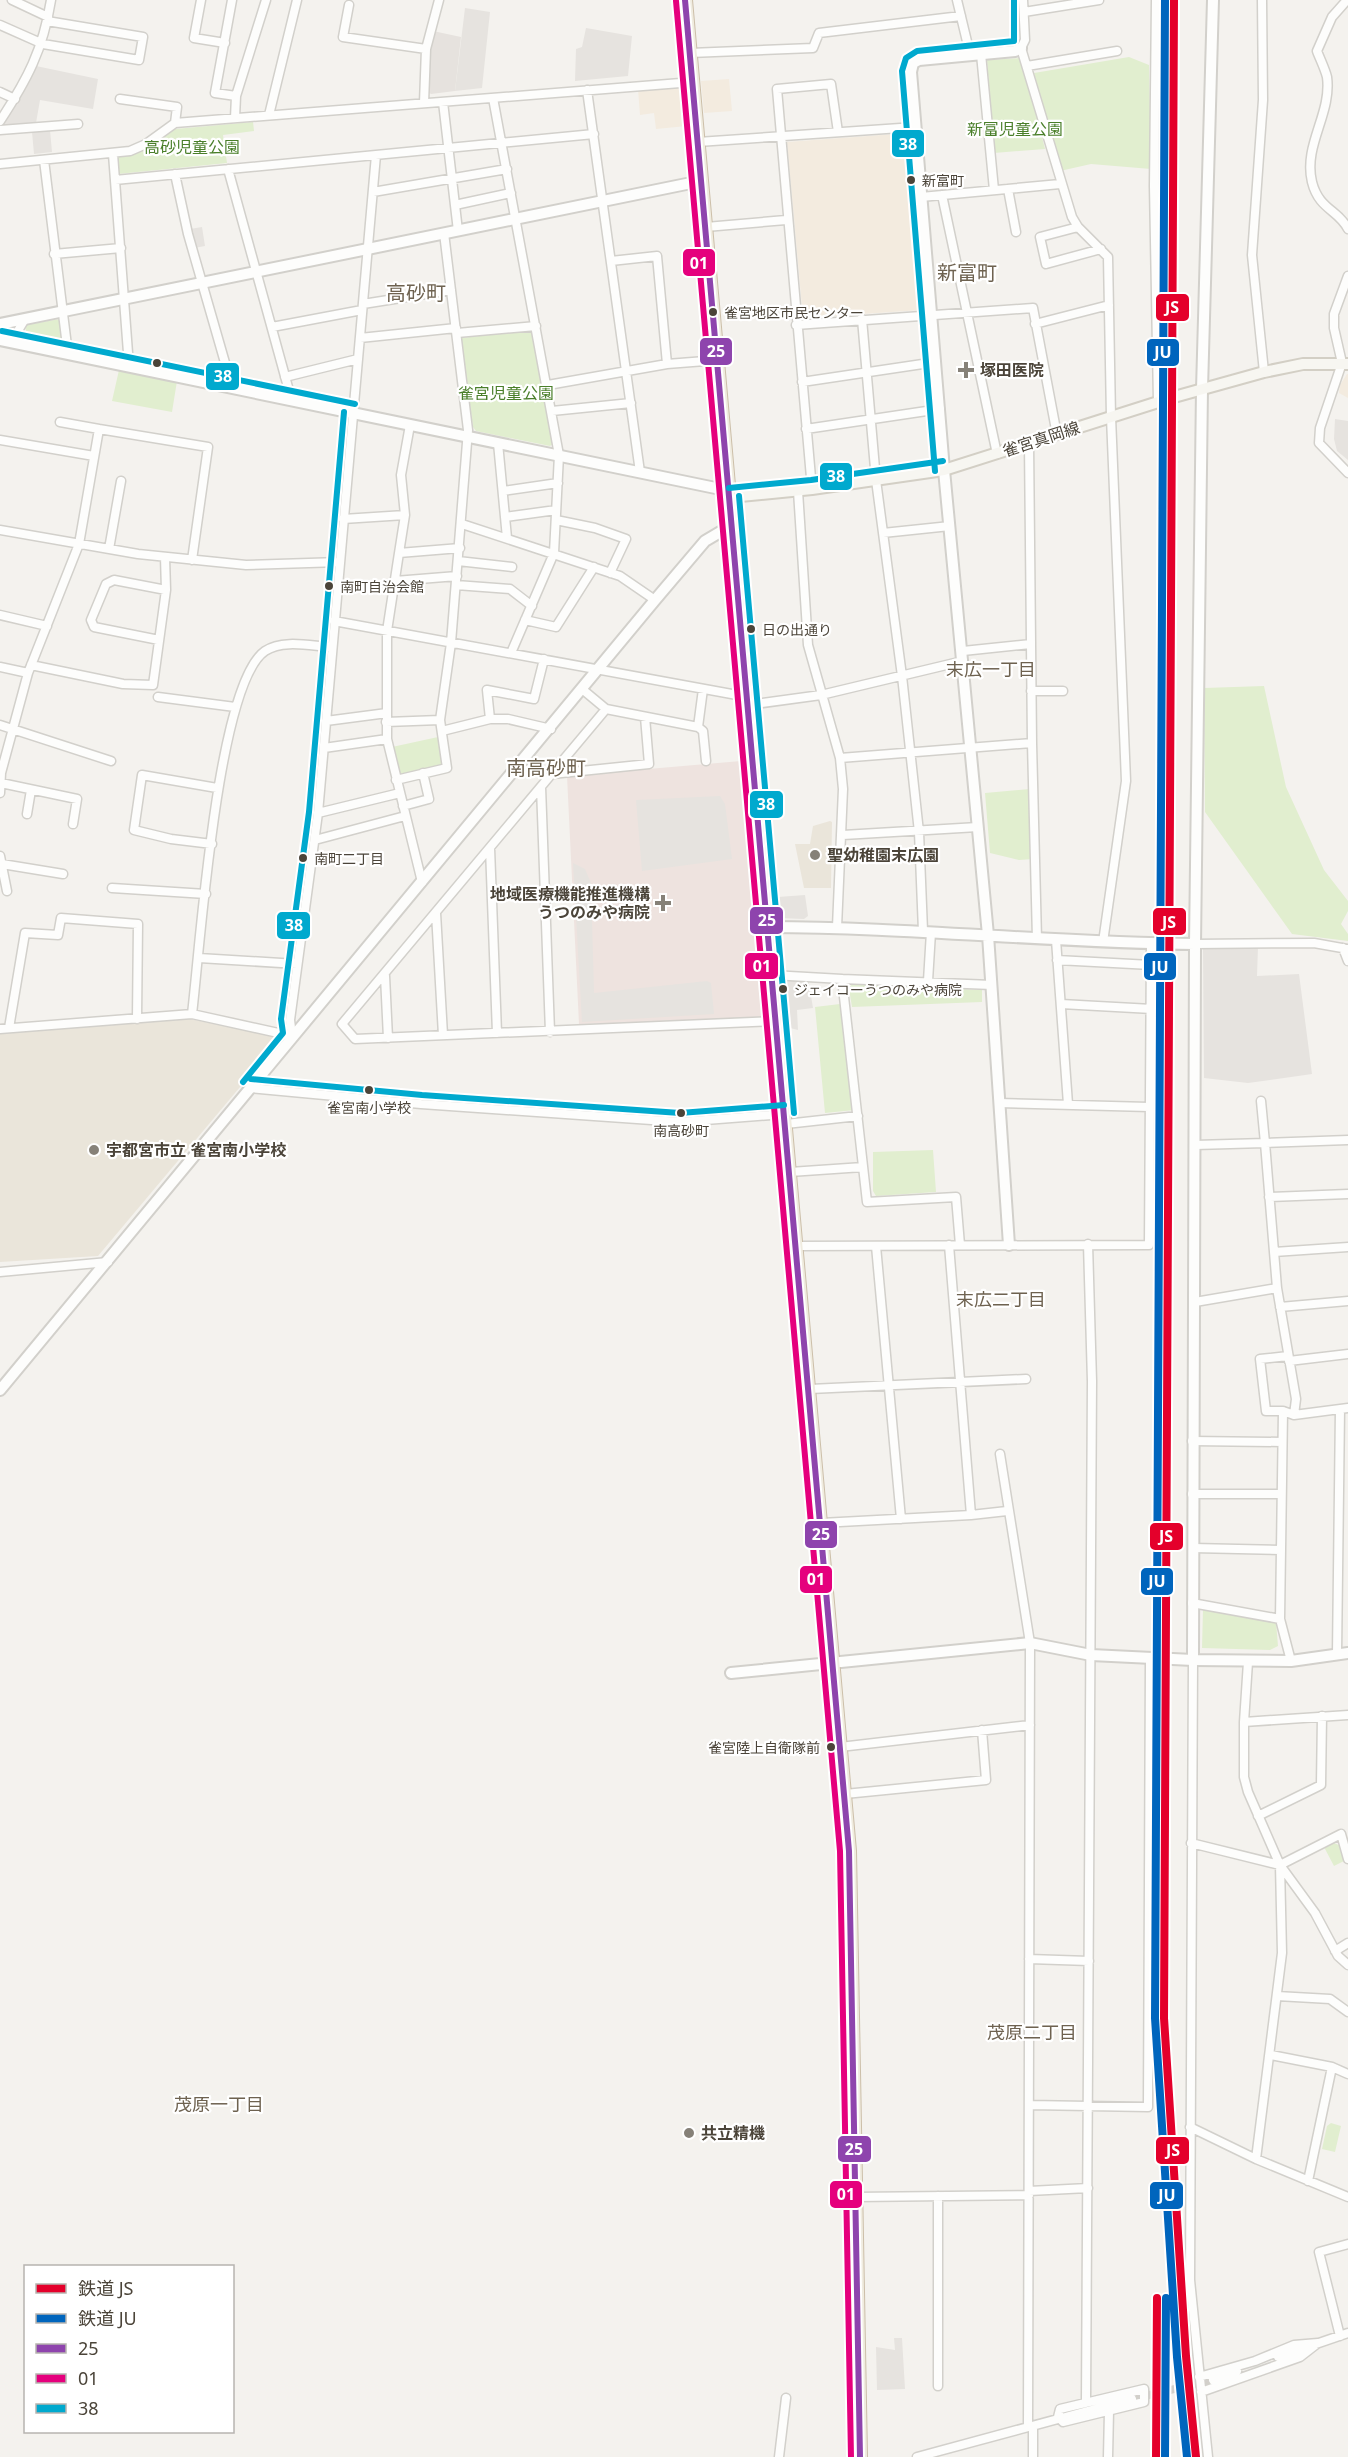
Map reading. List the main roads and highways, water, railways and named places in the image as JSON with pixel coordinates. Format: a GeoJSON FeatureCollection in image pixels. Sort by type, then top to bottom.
{"type":"FeatureCollection","features":[{"type":"Feature","properties":{"kind":"highway"},"geometry":{"type":"LineString","coordinates":[[686,0],[845,1794],[850,1903],[860,2457]]}},
{"type":"Feature","properties":{"kind":"main road","name":"雀宮真岡線"},"geometry":{"type":"LineString","coordinates":[[730,494],[798,491],[944,470],[1158,402],[1264,372],[1304,364],[1345,364]]}},
{"type":"Feature","properties":{"kind":"tunnel"},"geometry":{"type":"LineString","coordinates":[[1132,2399],[1213,2380]]}},
{"type":"Feature","properties":{"kind":"rail line","name":"JU"},"geometry":{"type":"LineString","coordinates":[[1165,0],[1155,2018],[1177,2357],[1187,2457]]}},
{"type":"Feature","properties":{"kind":"rail line","name":"JS"},"geometry":{"type":"LineString","coordinates":[[1174,0],[1164,2018],[1186,2356],[1196,2457]]}},
{"type":"Feature","properties":{"kind":"rail line","name":"JS"},"geometry":{"type":"LineString","coordinates":[[1156,2457],[1157,2298]]}},
{"type":"Feature","properties":{"kind":"rail line","name":"JU"},"geometry":{"type":"LineString","coordinates":[[1165,2457],[1166,2298]]}},
{"type":"Feature","properties":{"kind":"place","name":"新富町"},"geometry":{"type":"Point","coordinates":[911,180]}},
{"type":"Feature","properties":{"kind":"place","name":"雀宮地区市民センター"},"geometry":{"type":"Point","coordinates":[713,312]}},
{"type":"Feature","properties":{"kind":"place","name":"塚田医院"},"geometry":{"type":"Point","coordinates":[966,370]}},
{"type":"Feature","properties":{"kind":"place","name":"南町自治会館"},"geometry":{"type":"Point","coordinates":[329,586]}},
{"type":"Feature","properties":{"kind":"place","name":"日の出通り"},"geometry":{"type":"Point","coordinates":[751,629]}},
{"type":"Feature","properties":{"kind":"place","name":"聖幼稚園末広園"},"geometry":{"type":"Point","coordinates":[815,855]}},
{"type":"Feature","properties":{"kind":"place","name":"南町二丁目"},"geometry":{"type":"Point","coordinates":[303,858]}},
{"type":"Feature","properties":{"kind":"place","name":"地域医療機能推進機構 うつのみや病院"},"geometry":{"type":"Point","coordinates":[663,903]}},
{"type":"Feature","properties":{"kind":"place","name":"ジェイコーうつのみや病院"},"geometry":{"type":"Point","coordinates":[783,989]}},
{"type":"Feature","properties":{"kind":"place","name":"雀宮南小学校"},"geometry":{"type":"Point","coordinates":[369,1090]}},
{"type":"Feature","properties":{"kind":"place","name":"南高砂町"},"geometry":{"type":"Point","coordinates":[681,1113]}},
{"type":"Feature","properties":{"kind":"place","name":"宇都宮市立 雀宮南小学校"},"geometry":{"type":"Point","coordinates":[94,1150]}},
{"type":"Feature","properties":{"kind":"place","name":"雀宮陸上自衛隊前"},"geometry":{"type":"Point","coordinates":[831,1747]}},
{"type":"Feature","properties":{"kind":"place","name":"共立精機"},"geometry":{"type":"Point","coordinates":[689,2133]}},
{"type":"Feature","properties":{"kind":"district","name":"新富町"},"geometry":{"type":"Point","coordinates":[967,272]}},
{"type":"Feature","properties":{"kind":"district","name":"高砂町"},"geometry":{"type":"Point","coordinates":[416,292]}},
{"type":"Feature","properties":{"kind":"district","name":"末広一丁目"},"geometry":{"type":"Point","coordinates":[991,669]}},
{"type":"Feature","properties":{"kind":"district","name":"南高砂町"},"geometry":{"type":"Point","coordinates":[546,767]}},
{"type":"Feature","properties":{"kind":"district","name":"末広二丁目"},"geometry":{"type":"Point","coordinates":[1001,1299]}},
{"type":"Feature","properties":{"kind":"district","name":"茂原二丁目"},"geometry":{"type":"Point","coordinates":[1032,2032]}},
{"type":"Feature","properties":{"kind":"district","name":"茂原一丁目"},"geometry":{"type":"Point","coordinates":[219,2104]}},
{"type":"Feature","properties":{"kind":"park label","name":"新富児童公園"},"geometry":{"type":"Point","coordinates":[1015,129]}},
{"type":"Feature","properties":{"kind":"park label","name":"高砂児童公園"},"geometry":{"type":"Point","coordinates":[192,147]}},
{"type":"Feature","properties":{"kind":"park label","name":"雀宮児童公園"},"geometry":{"type":"Point","coordinates":[506,393]}}]}
